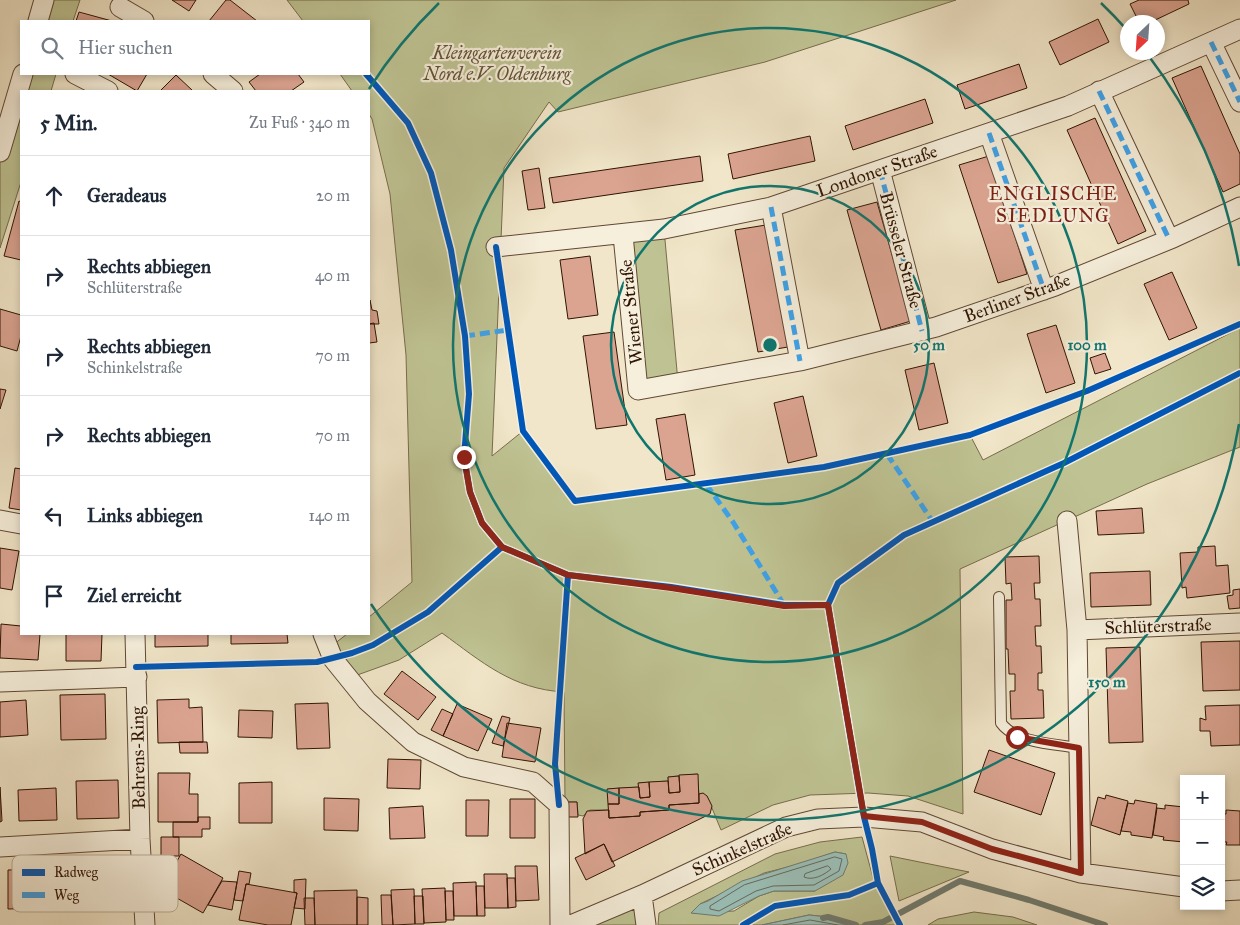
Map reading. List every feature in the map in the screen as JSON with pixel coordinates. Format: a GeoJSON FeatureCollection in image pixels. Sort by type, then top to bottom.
{"type":"FeatureCollection","features":[{"type":"Feature","properties":{"kind":"street"},"geometry":{"type":"LineString","coordinates":[[38,20],[44,0]]}},
{"type":"Feature","properties":{"kind":"street"},"geometry":{"type":"LineString","coordinates":[[120,8],[142,20]]}},
{"type":"Feature","properties":{"kind":"street","name":"Londoner Straße"},"geometry":{"type":"LineString","coordinates":[[496,247],[623,235],[664,229],[771,207],[1068,106],[1240,29]]}},
{"type":"Feature","properties":{"kind":"street"},"geometry":{"type":"LineString","coordinates":[[1211,42],[1240,102]]}},
{"type":"Feature","properties":{"kind":"street"},"geometry":{"type":"LineString","coordinates":[[0,152],[23,75]]}},
{"type":"Feature","properties":{"kind":"street"},"geometry":{"type":"LineString","coordinates":[[77,75],[106,90]]}},
{"type":"Feature","properties":{"kind":"street"},"geometry":{"type":"LineString","coordinates":[[214,75],[232,90]]}},
{"type":"Feature","properties":{"kind":"street"},"geometry":{"type":"LineString","coordinates":[[1100,91],[1169,240]]}},
{"type":"Feature","properties":{"kind":"street"},"geometry":{"type":"LineString","coordinates":[[989,133],[1044,290]]}},
{"type":"Feature","properties":{"kind":"street","name":"Brüsseler Straße"},"geometry":{"type":"LineString","coordinates":[[880,170],[922,331]]}},
{"type":"Feature","properties":{"kind":"street"},"geometry":{"type":"LineString","coordinates":[[771,207],[800,361]]}},
{"type":"Feature","properties":{"kind":"street","name":"Berliner Straße"},"geometry":{"type":"LineString","coordinates":[[638,390],[800,361],[922,331],[1044,290],[1169,240],[1240,207]]}},
{"type":"Feature","properties":{"kind":"street","name":"Wiener Straße"},"geometry":{"type":"LineString","coordinates":[[623,235],[638,390]]}},
{"type":"Feature","properties":{"kind":"street"},"geometry":{"type":"LineString","coordinates":[[0,520],[20,524]]}},
{"type":"Feature","properties":{"kind":"street"},"geometry":{"type":"LineString","coordinates":[[1067,521],[1077,630],[1081,873]]}},
{"type":"Feature","properties":{"kind":"street","name":"Schlüterstraße"},"geometry":{"type":"LineString","coordinates":[[1077,630],[1240,623]]}},
{"type":"Feature","properties":{"kind":"street","name":"Behrens-Ring"},"geometry":{"type":"LineString","coordinates":[[135,635],[141,855]]}},
{"type":"Feature","properties":{"kind":"street"},"geometry":{"type":"LineString","coordinates":[[324,635],[333,659],[367,701],[414,742],[464,767],[533,782],[558,805],[560,925]]}},
{"type":"Feature","properties":{"kind":"street"},"geometry":{"type":"LineString","coordinates":[[0,682],[137,677]]}},
{"type":"Feature","properties":{"kind":"street","name":"Schinkelstraße"},"geometry":{"type":"LineString","coordinates":[[571,925],[642,895],[786,827],[827,818],[864,816],[922,822],[992,849],[1081,873],[1180,887]]}},
{"type":"Feature","properties":{"kind":"street"},"geometry":{"type":"LineString","coordinates":[[0,846],[140,839]]}},
{"type":"Feature","properties":{"kind":"street"},"geometry":{"type":"LineString","coordinates":[[1225,890],[1240,890]]}},
{"type":"Feature","properties":{"kind":"street"},"geometry":{"type":"LineString","coordinates":[[642,895],[646,925]]}},
{"type":"Feature","properties":{"kind":"street","name":"Behrens-Ring"},"geometry":{"type":"LineString","coordinates":[[144,912],[145,925]]}},
{"type":"Feature","properties":{"kind":"lane"},"geometry":{"type":"LineString","coordinates":[[999,597],[1001,723],[1007,732],[1017,737],[1079,748]]}},
{"type":"Feature","properties":{"kind":"green space"},"geometry":{"type":"Polygon","coordinates":[[[44,0],[80,0],[73,20],[38,20],[44,0]]]}},
{"type":"Feature","properties":{"kind":"green space","name":"Kleingartenverein Nord e.V. Oldenburg"},"geometry":{"type":"Polygon","coordinates":[[[287,0],[956,0],[765,62],[558,112],[549,102],[504,168],[492,456],[523,431],[575,501],[824,467],[970,435],[983,460],[1240,328],[1240,447],[1147,484],[960,569],[963,814],[908,796],[868,793],[810,795],[773,805],[721,830],[707,796],[699,794],[697,774],[668,777],[668,781],[639,783],[639,787],[608,789],[609,810],[590,810],[583,816],[578,815],[577,802],[565,802],[564,692],[545,690],[513,680],[484,664],[442,633],[399,660],[349,678],[329,648],[346,635],[370,635],[370,616],[412,582],[406,355],[390,194],[370,116],[370,90],[351,90],[341,75],[370,75],[370,20],[302,20],[287,0]]]}},
{"type":"Feature","properties":{"kind":"green space"},"geometry":{"type":"Polygon","coordinates":[[[23,75],[56,75],[51,90],[20,90],[20,185],[0,248],[0,152],[23,75]]]}},
{"type":"Feature","properties":{"kind":"green space"},"geometry":{"type":"Polygon","coordinates":[[[664,229],[678,382],[638,390],[623,235],[664,229]]]}},
{"type":"Feature","properties":{"kind":"green space"},"geometry":{"type":"Polygon","coordinates":[[[862,837],[875,885],[897,925],[856,925],[828,917],[809,915],[762,925],[658,925],[659,913],[775,854],[820,842],[862,837]],[[835,852],[800,864],[764,873],[700,904],[692,913],[734,911],[759,896],[774,891],[815,891],[846,854],[835,852]]]}},
{"type":"Feature","properties":{"kind":"green space"},"geometry":{"type":"Polygon","coordinates":[[[890,856],[969,872],[899,901],[890,856]]]}},
{"type":"Feature","properties":{"kind":"green space"},"geometry":{"type":"Polygon","coordinates":[[[642,895],[646,925],[571,925],[642,895]]]}},
{"type":"Feature","properties":{"kind":"green space"},"geometry":{"type":"Polygon","coordinates":[[[974,912],[1013,917],[1037,925],[928,925],[938,919],[974,912]]]}},
{"type":"Feature","properties":{"kind":"water"},"geometry":{"type":"Polygon","coordinates":[[[835,852],[846,854],[848,863],[843,875],[815,891],[774,891],[759,896],[719,916],[691,913],[700,904],[742,881],[835,852]]]}},
{"type":"Feature","properties":{"kind":"water"},"geometry":{"type":"Polygon","coordinates":[[[809,915],[828,917],[856,925],[762,925],[809,915]]]}},
{"type":"Feature","properties":{"kind":"building"},"geometry":{"type":"Polygon","coordinates":[[[172,0],[196,0],[189,11],[172,0]]]}},
{"type":"Feature","properties":{"kind":"building"},"geometry":{"type":"Polygon","coordinates":[[[226,0],[230,0],[256,20],[210,20],[226,0]]]}},
{"type":"Feature","properties":{"kind":"building"},"geometry":{"type":"Polygon","coordinates":[[[1139,0],[1188,0],[1189,4],[1165,15],[1136,15],[1130,4],[1139,0]]]}},
{"type":"Feature","properties":{"kind":"building"},"geometry":{"type":"Polygon","coordinates":[[[79,12],[108,20],[76,20],[79,12]]]}},
{"type":"Feature","properties":{"kind":"building"},"geometry":{"type":"Polygon","coordinates":[[[1098,19],[1109,42],[1060,65],[1049,42],[1098,19]]]}},
{"type":"Feature","properties":{"kind":"building"},"geometry":{"type":"Polygon","coordinates":[[[1019,64],[1027,88],[965,109],[957,85],[1019,64]]]}},
{"type":"Feature","properties":{"kind":"building"},"geometry":{"type":"Polygon","coordinates":[[[1201,66],[1240,154],[1240,184],[1223,192],[1172,78],[1201,66]]]}},
{"type":"Feature","properties":{"kind":"building"},"geometry":{"type":"Polygon","coordinates":[[[110,75],[146,75],[138,90],[110,75]]]}},
{"type":"Feature","properties":{"kind":"building"},"geometry":{"type":"Polygon","coordinates":[[[176,75],[192,90],[161,90],[176,75]]]}},
{"type":"Feature","properties":{"kind":"building"},"geometry":{"type":"Polygon","coordinates":[[[259,75],[299,75],[304,82],[292,90],[255,90],[249,82],[259,75]]]}},
{"type":"Feature","properties":{"kind":"building"},"geometry":{"type":"Polygon","coordinates":[[[925,99],[933,123],[853,150],[845,126],[925,99]]]}},
{"type":"Feature","properties":{"kind":"building"},"geometry":{"type":"Polygon","coordinates":[[[1095,118],[1146,231],[1118,244],[1067,130],[1095,118]]]}},
{"type":"Feature","properties":{"kind":"building"},"geometry":{"type":"Polygon","coordinates":[[[810,136],[815,161],[733,179],[728,154],[810,136]]]}},
{"type":"Feature","properties":{"kind":"building"},"geometry":{"type":"Polygon","coordinates":[[[700,156],[703,181],[553,203],[549,178],[700,156]]]}},
{"type":"Feature","properties":{"kind":"building"},"geometry":{"type":"Polygon","coordinates":[[[989,156],[1027,274],[998,283],[959,165],[989,156]]]}},
{"type":"Feature","properties":{"kind":"building"},"geometry":{"type":"Polygon","coordinates":[[[539,168],[545,208],[528,210],[522,171],[539,168]]]}},
{"type":"Feature","properties":{"kind":"building"},"geometry":{"type":"Polygon","coordinates":[[[19,201],[20,260],[4,256],[19,201]]]}},
{"type":"Feature","properties":{"kind":"building"},"geometry":{"type":"Polygon","coordinates":[[[877,202],[911,321],[881,330],[847,210],[877,202]]]}},
{"type":"Feature","properties":{"kind":"building"},"geometry":{"type":"Polygon","coordinates":[[[766,225],[788,347],[758,352],[735,230],[766,225]]]}},
{"type":"Feature","properties":{"kind":"building"},"geometry":{"type":"Polygon","coordinates":[[[590,256],[598,315],[568,319],[560,260],[590,256]]]}},
{"type":"Feature","properties":{"kind":"building"},"geometry":{"type":"Polygon","coordinates":[[[1172,272],[1197,328],[1169,340],[1144,284],[1172,272]]]}},
{"type":"Feature","properties":{"kind":"building"},"geometry":{"type":"Polygon","coordinates":[[[370,300],[372,310],[377,311],[379,324],[370,324],[370,300]]]}},
{"type":"Feature","properties":{"kind":"building"},"geometry":{"type":"Polygon","coordinates":[[[0,309],[20,315],[20,340],[17,351],[0,346],[0,309]]]}},
{"type":"Feature","properties":{"kind":"building"},"geometry":{"type":"Polygon","coordinates":[[[374,323],[377,342],[370,343],[370,324],[374,323]]]}},
{"type":"Feature","properties":{"kind":"building"},"geometry":{"type":"Polygon","coordinates":[[[1056,325],[1075,383],[1046,393],[1027,334],[1056,325]]]}},
{"type":"Feature","properties":{"kind":"building"},"geometry":{"type":"Polygon","coordinates":[[[614,332],[627,425],[596,429],[583,336],[614,332]]]}},
{"type":"Feature","properties":{"kind":"building"},"geometry":{"type":"Polygon","coordinates":[[[1105,353],[1111,369],[1095,374],[1090,358],[1105,353]]]}},
{"type":"Feature","properties":{"kind":"building"},"geometry":{"type":"Polygon","coordinates":[[[934,363],[948,423],[919,430],[905,370],[934,363]]]}},
{"type":"Feature","properties":{"kind":"building"},"geometry":{"type":"Polygon","coordinates":[[[0,389],[6,390],[0,409],[0,389]]]}},
{"type":"Feature","properties":{"kind":"building"},"geometry":{"type":"Polygon","coordinates":[[[803,396],[817,456],[788,463],[774,403],[803,396]]]}},
{"type":"Feature","properties":{"kind":"building"},"geometry":{"type":"Polygon","coordinates":[[[685,414],[695,475],[666,480],[656,419],[685,414]]]}},
{"type":"Feature","properties":{"kind":"building"},"geometry":{"type":"Polygon","coordinates":[[[15,468],[20,469],[20,510],[9,508],[15,468]]]}},
{"type":"Feature","properties":{"kind":"building"},"geometry":{"type":"Polygon","coordinates":[[[1142,508],[1144,533],[1098,535],[1096,511],[1142,508]]]}},
{"type":"Feature","properties":{"kind":"building"},"geometry":{"type":"Polygon","coordinates":[[[1215,546],[1216,566],[1228,565],[1230,593],[1187,598],[1186,587],[1182,588],[1180,553],[1198,552],[1198,547],[1215,546]]]}},
{"type":"Feature","properties":{"kind":"building"},"geometry":{"type":"Polygon","coordinates":[[[0,548],[19,551],[12,590],[0,588],[0,548]]]}},
{"type":"Feature","properties":{"kind":"building"},"geometry":{"type":"Polygon","coordinates":[[[1039,556],[1040,583],[1034,583],[1035,599],[1040,599],[1041,626],[1035,626],[1036,646],[1041,646],[1042,673],[1038,673],[1038,690],[1043,690],[1044,718],[1011,719],[1010,691],[1015,691],[1015,674],[1009,674],[1008,649],[1006,649],[1006,600],[1012,600],[1011,583],[1006,584],[1005,557],[1039,556]]]}},
{"type":"Feature","properties":{"kind":"building"},"geometry":{"type":"Polygon","coordinates":[[[1150,571],[1151,605],[1091,607],[1090,573],[1150,571]]]}},
{"type":"Feature","properties":{"kind":"building"},"geometry":{"type":"Polygon","coordinates":[[[1240,589],[1240,608],[1229,609],[1227,596],[1233,595],[1233,590],[1240,589]]]}},
{"type":"Feature","properties":{"kind":"building"},"geometry":{"type":"Polygon","coordinates":[[[1,624],[20,626],[20,635],[40,635],[38,660],[0,658],[1,624]]]}},
{"type":"Feature","properties":{"kind":"building"},"geometry":{"type":"Polygon","coordinates":[[[66,635],[102,635],[101,661],[66,661],[66,635]]]}},
{"type":"Feature","properties":{"kind":"building"},"geometry":{"type":"Polygon","coordinates":[[[155,635],[208,635],[208,646],[155,647],[155,635]]]}},
{"type":"Feature","properties":{"kind":"building"},"geometry":{"type":"Polygon","coordinates":[[[231,635],[287,635],[288,643],[231,644],[231,635]]]}},
{"type":"Feature","properties":{"kind":"building"},"geometry":{"type":"Polygon","coordinates":[[[1240,641],[1240,690],[1203,691],[1201,642],[1240,641]]]}},
{"type":"Feature","properties":{"kind":"building"},"geometry":{"type":"Polygon","coordinates":[[[1140,647],[1143,742],[1109,743],[1106,648],[1140,647]]]}},
{"type":"Feature","properties":{"kind":"building"},"geometry":{"type":"Polygon","coordinates":[[[402,671],[436,697],[418,720],[384,694],[402,671]]]}},
{"type":"Feature","properties":{"kind":"building"},"geometry":{"type":"Polygon","coordinates":[[[105,694],[106,739],[61,740],[60,695],[105,694]]]}},
{"type":"Feature","properties":{"kind":"building"},"geometry":{"type":"Polygon","coordinates":[[[189,699],[189,708],[202,707],[203,742],[158,743],[157,700],[189,699]]]}},
{"type":"Feature","properties":{"kind":"building"},"geometry":{"type":"Polygon","coordinates":[[[26,700],[28,735],[0,737],[0,702],[26,700]]]}},
{"type":"Feature","properties":{"kind":"building"},"geometry":{"type":"Polygon","coordinates":[[[328,703],[330,748],[297,749],[295,704],[328,703]]]}},
{"type":"Feature","properties":{"kind":"building"},"geometry":{"type":"Polygon","coordinates":[[[457,704],[492,719],[478,751],[443,736],[457,704]]]}},
{"type":"Feature","properties":{"kind":"building"},"geometry":{"type":"Polygon","coordinates":[[[1240,705],[1240,745],[1211,746],[1210,731],[1200,731],[1200,718],[1206,720],[1205,706],[1240,705]]]}},
{"type":"Feature","properties":{"kind":"building"},"geometry":{"type":"Polygon","coordinates":[[[442,709],[453,714],[443,736],[431,730],[442,709]]]}},
{"type":"Feature","properties":{"kind":"building"},"geometry":{"type":"Polygon","coordinates":[[[239,710],[273,711],[272,738],[238,737],[239,710]]]}},
{"type":"Feature","properties":{"kind":"building"},"geometry":{"type":"Polygon","coordinates":[[[502,716],[510,718],[503,746],[492,743],[502,716]]]}},
{"type":"Feature","properties":{"kind":"building"},"geometry":{"type":"Polygon","coordinates":[[[507,723],[541,728],[535,762],[502,757],[507,723]]]}},
{"type":"Feature","properties":{"kind":"building"},"geometry":{"type":"Polygon","coordinates":[[[179,742],[207,742],[208,753],[180,753],[179,742]]]}},
{"type":"Feature","properties":{"kind":"building"},"geometry":{"type":"Polygon","coordinates":[[[989,750],[1055,773],[1041,815],[974,792],[989,750]]]}},
{"type":"Feature","properties":{"kind":"building"},"geometry":{"type":"Polygon","coordinates":[[[388,759],[421,760],[420,789],[387,788],[388,759]]]}},
{"type":"Feature","properties":{"kind":"building"},"geometry":{"type":"Polygon","coordinates":[[[158,773],[190,773],[189,794],[198,794],[198,822],[158,822],[158,773]]]}},
{"type":"Feature","properties":{"kind":"building"},"geometry":{"type":"Polygon","coordinates":[[[698,774],[699,803],[669,805],[669,810],[640,812],[640,816],[609,818],[608,804],[619,804],[619,788],[639,787],[640,798],[650,797],[649,782],[668,781],[669,793],[680,792],[679,775],[698,774]]]}},
{"type":"Feature","properties":{"kind":"building"},"geometry":{"type":"Polygon","coordinates":[[[679,776],[680,792],[669,793],[668,777],[679,776]]]}},
{"type":"Feature","properties":{"kind":"building"},"geometry":{"type":"Polygon","coordinates":[[[118,780],[119,818],[77,819],[76,781],[118,780]]]}},
{"type":"Feature","properties":{"kind":"building"},"geometry":{"type":"Polygon","coordinates":[[[272,782],[272,823],[239,823],[239,783],[272,782]]]}},
{"type":"Feature","properties":{"kind":"building"},"geometry":{"type":"Polygon","coordinates":[[[649,782],[650,797],[640,798],[638,783],[649,782]]]}},
{"type":"Feature","properties":{"kind":"building"},"geometry":{"type":"Polygon","coordinates":[[[0,787],[2,821],[0,822],[0,787]]]}},
{"type":"Feature","properties":{"kind":"building"},"geometry":{"type":"Polygon","coordinates":[[[56,788],[57,820],[19,821],[18,790],[56,788]]]}},
{"type":"Feature","properties":{"kind":"building"},"geometry":{"type":"Polygon","coordinates":[[[619,788],[619,804],[608,804],[607,789],[619,788]]]}},
{"type":"Feature","properties":{"kind":"building"},"geometry":{"type":"Polygon","coordinates":[[[703,793],[707,796],[712,806],[710,814],[612,862],[604,844],[585,854],[583,819],[587,811],[609,810],[609,818],[640,816],[640,812],[669,810],[669,805],[699,803],[699,794],[703,793]]]}},
{"type":"Feature","properties":{"kind":"building"},"geometry":{"type":"Polygon","coordinates":[[[1106,795],[1128,801],[1120,835],[1091,825],[1098,797],[1105,799],[1106,795]]]}},
{"type":"Feature","properties":{"kind":"building"},"geometry":{"type":"Polygon","coordinates":[[[324,798],[359,799],[358,831],[324,830],[324,798]]]}},
{"type":"Feature","properties":{"kind":"building"},"geometry":{"type":"Polygon","coordinates":[[[510,799],[535,799],[535,838],[510,838],[510,799]]]}},
{"type":"Feature","properties":{"kind":"building"},"geometry":{"type":"Polygon","coordinates":[[[466,800],[489,800],[488,836],[466,836],[466,800]]]}},
{"type":"Feature","properties":{"kind":"building"},"geometry":{"type":"Polygon","coordinates":[[[1135,800],[1157,804],[1152,838],[1131,835],[1131,832],[1121,831],[1128,803],[1134,804],[1135,800]]]}},
{"type":"Feature","properties":{"kind":"building"},"geometry":{"type":"Polygon","coordinates":[[[565,802],[577,802],[578,817],[565,817],[565,802]]]}},
{"type":"Feature","properties":{"kind":"building"},"geometry":{"type":"Polygon","coordinates":[[[1165,805],[1180,807],[1180,842],[1163,840],[1164,837],[1153,835],[1157,808],[1165,809],[1165,805]]]}},
{"type":"Feature","properties":{"kind":"building"},"geometry":{"type":"Polygon","coordinates":[[[423,806],[425,838],[390,839],[389,808],[423,806]]]}},
{"type":"Feature","properties":{"kind":"building"},"geometry":{"type":"Polygon","coordinates":[[[1226,810],[1240,811],[1240,845],[1226,845],[1226,810]]]}},
{"type":"Feature","properties":{"kind":"building"},"geometry":{"type":"Polygon","coordinates":[[[198,817],[210,817],[210,829],[202,829],[202,837],[173,837],[173,822],[198,822],[198,817]]]}},
{"type":"Feature","properties":{"kind":"building"},"geometry":{"type":"Polygon","coordinates":[[[161,837],[179,837],[179,856],[161,855],[161,837]]]}},
{"type":"Feature","properties":{"kind":"building"},"geometry":{"type":"Polygon","coordinates":[[[604,844],[615,866],[586,880],[575,858],[604,844]]]}},
{"type":"Feature","properties":{"kind":"building"},"geometry":{"type":"Polygon","coordinates":[[[181,854],[223,878],[203,913],[178,899],[178,859],[181,854]]]}},
{"type":"Feature","properties":{"kind":"building"},"geometry":{"type":"Polygon","coordinates":[[[515,866],[537,866],[539,900],[516,901],[515,866]]]}},
{"type":"Feature","properties":{"kind":"building"},"geometry":{"type":"Polygon","coordinates":[[[8,870],[12,870],[12,909],[8,909],[8,870]]]}},
{"type":"Feature","properties":{"kind":"building"},"geometry":{"type":"Polygon","coordinates":[[[239,871],[251,873],[249,884],[246,884],[243,901],[234,900],[239,871]]]}},
{"type":"Feature","properties":{"kind":"building"},"geometry":{"type":"Polygon","coordinates":[[[484,874],[507,874],[508,908],[485,908],[484,874]]]}},
{"type":"Feature","properties":{"kind":"building"},"geometry":{"type":"Polygon","coordinates":[[[507,878],[515,878],[516,907],[508,908],[507,878]]]}},
{"type":"Feature","properties":{"kind":"building"},"geometry":{"type":"Polygon","coordinates":[[[306,879],[305,909],[294,908],[297,893],[294,892],[294,880],[306,879]]]}},
{"type":"Feature","properties":{"kind":"building"},"geometry":{"type":"Polygon","coordinates":[[[222,881],[237,882],[232,910],[208,905],[222,881]]]}},
{"type":"Feature","properties":{"kind":"building"},"geometry":{"type":"Polygon","coordinates":[[[476,882],[477,916],[454,916],[453,883],[476,882]]]}},
{"type":"Feature","properties":{"kind":"building"},"geometry":{"type":"Polygon","coordinates":[[[246,884],[297,893],[291,925],[268,925],[239,920],[246,884]]]}},
{"type":"Feature","properties":{"kind":"building"},"geometry":{"type":"Polygon","coordinates":[[[476,886],[484,886],[485,916],[477,916],[476,886]]]}},
{"type":"Feature","properties":{"kind":"building"},"geometry":{"type":"Polygon","coordinates":[[[445,888],[446,922],[424,923],[422,889],[445,888]]]}},
{"type":"Feature","properties":{"kind":"building"},"geometry":{"type":"Polygon","coordinates":[[[414,889],[415,924],[393,925],[391,890],[414,889]]]}},
{"type":"Feature","properties":{"kind":"building"},"geometry":{"type":"Polygon","coordinates":[[[357,890],[357,925],[315,925],[314,891],[357,890]]]}},
{"type":"Feature","properties":{"kind":"building"},"geometry":{"type":"Polygon","coordinates":[[[445,891],[453,891],[454,920],[446,920],[445,891]]]}},
{"type":"Feature","properties":{"kind":"building"},"geometry":{"type":"Polygon","coordinates":[[[381,895],[391,895],[393,925],[382,925],[381,895]]]}},
{"type":"Feature","properties":{"kind":"building"},"geometry":{"type":"Polygon","coordinates":[[[414,896],[423,896],[424,924],[415,924],[414,896]]]}},
{"type":"Feature","properties":{"kind":"building"},"geometry":{"type":"Polygon","coordinates":[[[357,897],[368,898],[368,925],[357,925],[357,897]]]}},
{"type":"Feature","properties":{"kind":"building"},"geometry":{"type":"Polygon","coordinates":[[[304,898],[314,898],[315,925],[305,925],[304,898]]]}},
{"type":"Feature","properties":{"kind":"waterway"},"geometry":{"type":"LineString","coordinates":[[865,925],[883,922],[960,881],[1029,900],[1105,925]]}},
{"type":"Feature","properties":{"kind":"waterway"},"geometry":{"type":"LineString","coordinates":[[823,918],[828,917],[856,925]]}},
{"type":"Feature","properties":{"kind":"marked path"},"geometry":{"type":"LineString","coordinates":[[1211,42],[1240,102]]}},
{"type":"Feature","properties":{"kind":"marked path"},"geometry":{"type":"LineString","coordinates":[[1099,91],[1169,239]]}},
{"type":"Feature","properties":{"kind":"marked path"},"geometry":{"type":"LineString","coordinates":[[989,133],[1044,290]]}},
{"type":"Feature","properties":{"kind":"marked path"},"geometry":{"type":"LineString","coordinates":[[880,170],[922,331]]}},
{"type":"Feature","properties":{"kind":"marked path"},"geometry":{"type":"LineString","coordinates":[[771,207],[800,361]]}},
{"type":"Feature","properties":{"kind":"marked path"},"geometry":{"type":"LineString","coordinates":[[465,336],[508,330]]}},
{"type":"Feature","properties":{"kind":"marked path"},"geometry":{"type":"LineString","coordinates":[[887,454],[933,522]]}},
{"type":"Feature","properties":{"kind":"marked path"},"geometry":{"type":"LineString","coordinates":[[706,484],[733,522],[784,605]]}},
{"type":"Feature","properties":{"kind":"cycle path"},"geometry":{"type":"LineString","coordinates":[[367,75],[408,123],[431,173],[451,250],[465,336],[469,394],[464,457],[470,492],[482,523],[502,547],[568,575],[671,587],[784,605],[828,605]]}},
{"type":"Feature","properties":{"kind":"cycle path"},"geometry":{"type":"LineString","coordinates":[[496,247],[523,431],[575,501],[824,467],[970,435],[1087,391],[1240,324]]}},
{"type":"Feature","properties":{"kind":"cycle path"},"geometry":{"type":"LineString","coordinates":[[900,925],[878,883],[864,817],[828,605],[838,583],[904,535],[1064,463],[1240,373]]}},
{"type":"Feature","properties":{"kind":"cycle path"},"geometry":{"type":"LineString","coordinates":[[136,667],[317,662],[352,653],[373,645],[428,612],[502,547]]}},
{"type":"Feature","properties":{"kind":"cycle path"},"geometry":{"type":"LineString","coordinates":[[559,805],[555,764],[568,575]]}},
{"type":"Feature","properties":{"kind":"cycle path"},"geometry":{"type":"LineString","coordinates":[[743,925],[775,906],[849,895],[878,883]]}},
{"type":"Feature","properties":{"kind":"district","name":"ENGLISCHE SIEDLUNG"},"geometry":{"type":"Point","coordinates":[1053,204]}},
{"type":"Feature","properties":{"kind":"route"},"geometry":{"type":"LineString","coordinates":[[464,457],[470,492],[482,523],[502,547],[568,575],[671,588],[784,606],[828,605],[864,816],[922,822],[992,849],[1081,873],[1079,748],[1017,737]]}}]}
